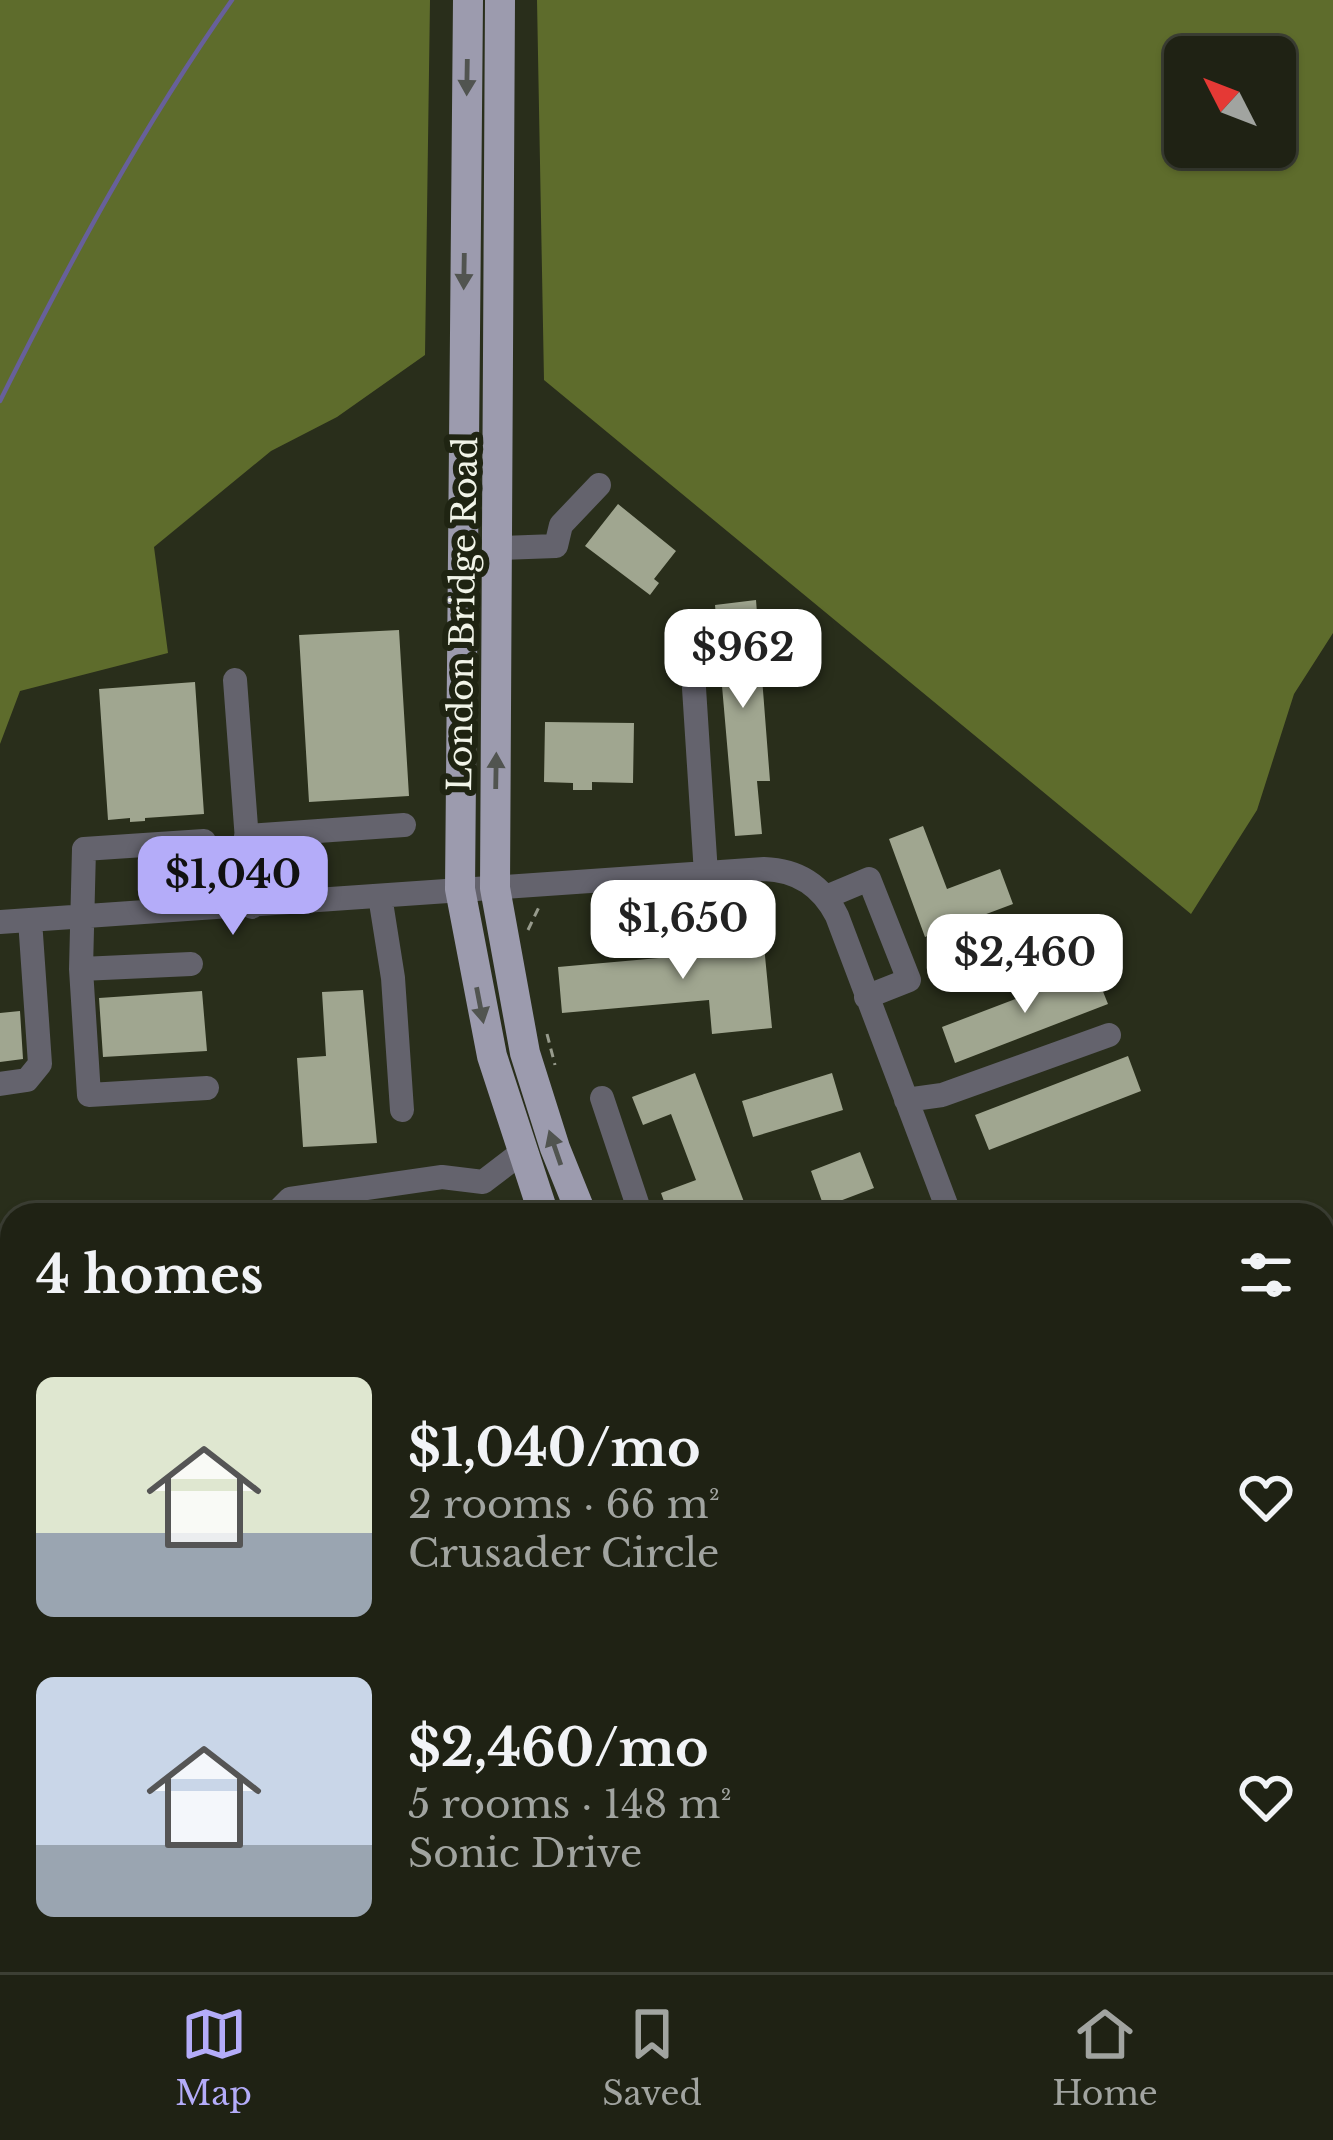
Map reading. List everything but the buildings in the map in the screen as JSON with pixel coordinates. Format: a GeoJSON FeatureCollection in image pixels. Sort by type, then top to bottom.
{"type":"FeatureCollection","features":[{"type":"Feature","properties":{"kind":"main road","name":"London Bridge Road"},"geometry":{"type":"LineString","coordinates":[[468,0],[460,889],[480,1005],[520,1153],[539,1203]]}},
{"type":"Feature","properties":{"kind":"main road","name":"London Bridge Road"},"geometry":{"type":"LineString","coordinates":[[500,0],[495,887],[525,1053],[577,1203]]}},
{"type":"Feature","properties":{"kind":"main road"},"geometry":{"type":"LineString","coordinates":[[466,154],[501,151]]}},
{"type":"Feature","properties":{"kind":"street"},"geometry":{"type":"LineString","coordinates":[[499,548],[556,546],[562,525],[599,485]]}},
{"type":"Feature","properties":{"kind":"street"},"geometry":{"type":"LineString","coordinates":[[690,626],[706,874]]}},
{"type":"Feature","properties":{"kind":"street"},"geometry":{"type":"LineString","coordinates":[[235,680],[252,907]]}},
{"type":"Feature","properties":{"kind":"street"},"geometry":{"type":"LineString","coordinates":[[246,836],[404,825]]}},
{"type":"Feature","properties":{"kind":"street"},"geometry":{"type":"LineString","coordinates":[[203,841],[84,849],[81,969],[89,1095],[207,1088]]}},
{"type":"Feature","properties":{"kind":"street"},"geometry":{"type":"LineString","coordinates":[[0,922],[777,869],[808,880],[837,916],[945,1203]]}},
{"type":"Feature","properties":{"kind":"street"},"geometry":{"type":"LineString","coordinates":[[826,897],[869,879],[909,980],[866,997]]}},
{"type":"Feature","properties":{"kind":"street"},"geometry":{"type":"LineString","coordinates":[[380,896],[393,978],[401,1110]]}},
{"type":"Feature","properties":{"kind":"street"},"geometry":{"type":"LineString","coordinates":[[0,1084],[27,1081],[40,1064],[29,920]]}},
{"type":"Feature","properties":{"kind":"street"},"geometry":{"type":"LineString","coordinates":[[81,969],[191,964]]}},
{"type":"Feature","properties":{"kind":"street"},"geometry":{"type":"LineString","coordinates":[[906,1100],[942,1095],[1109,1035]]}},
{"type":"Feature","properties":{"kind":"street"},"geometry":{"type":"LineString","coordinates":[[602,1098],[637,1203]]}},
{"type":"Feature","properties":{"kind":"street"},"geometry":{"type":"LineString","coordinates":[[286,1203],[442,1177],[483,1182],[520,1153]]}},
{"type":"Feature","properties":{"kind":"path"},"geometry":{"type":"LineString","coordinates":[[528,937],[530,920],[545,903]]}},
{"type":"Feature","properties":{"kind":"path"},"geometry":{"type":"LineString","coordinates":[[545,1027],[557,1077]]}},
{"type":"Feature","properties":{"kind":"green space"},"geometry":{"type":"Polygon","coordinates":[[[0,0],[430,0],[425,355],[337,417],[271,451],[154,547],[168,653],[20,691],[0,744],[0,0]]]}},
{"type":"Feature","properties":{"kind":"green space"},"geometry":{"type":"Polygon","coordinates":[[[537,0],[1333,0],[1333,633],[1294,694],[1257,810],[1191,914],[544,380],[537,0]]]}},
{"type":"Feature","properties":{"kind":"waterway"},"geometry":{"type":"LineString","coordinates":[[0,401],[108,196],[232,0]]}}]}
